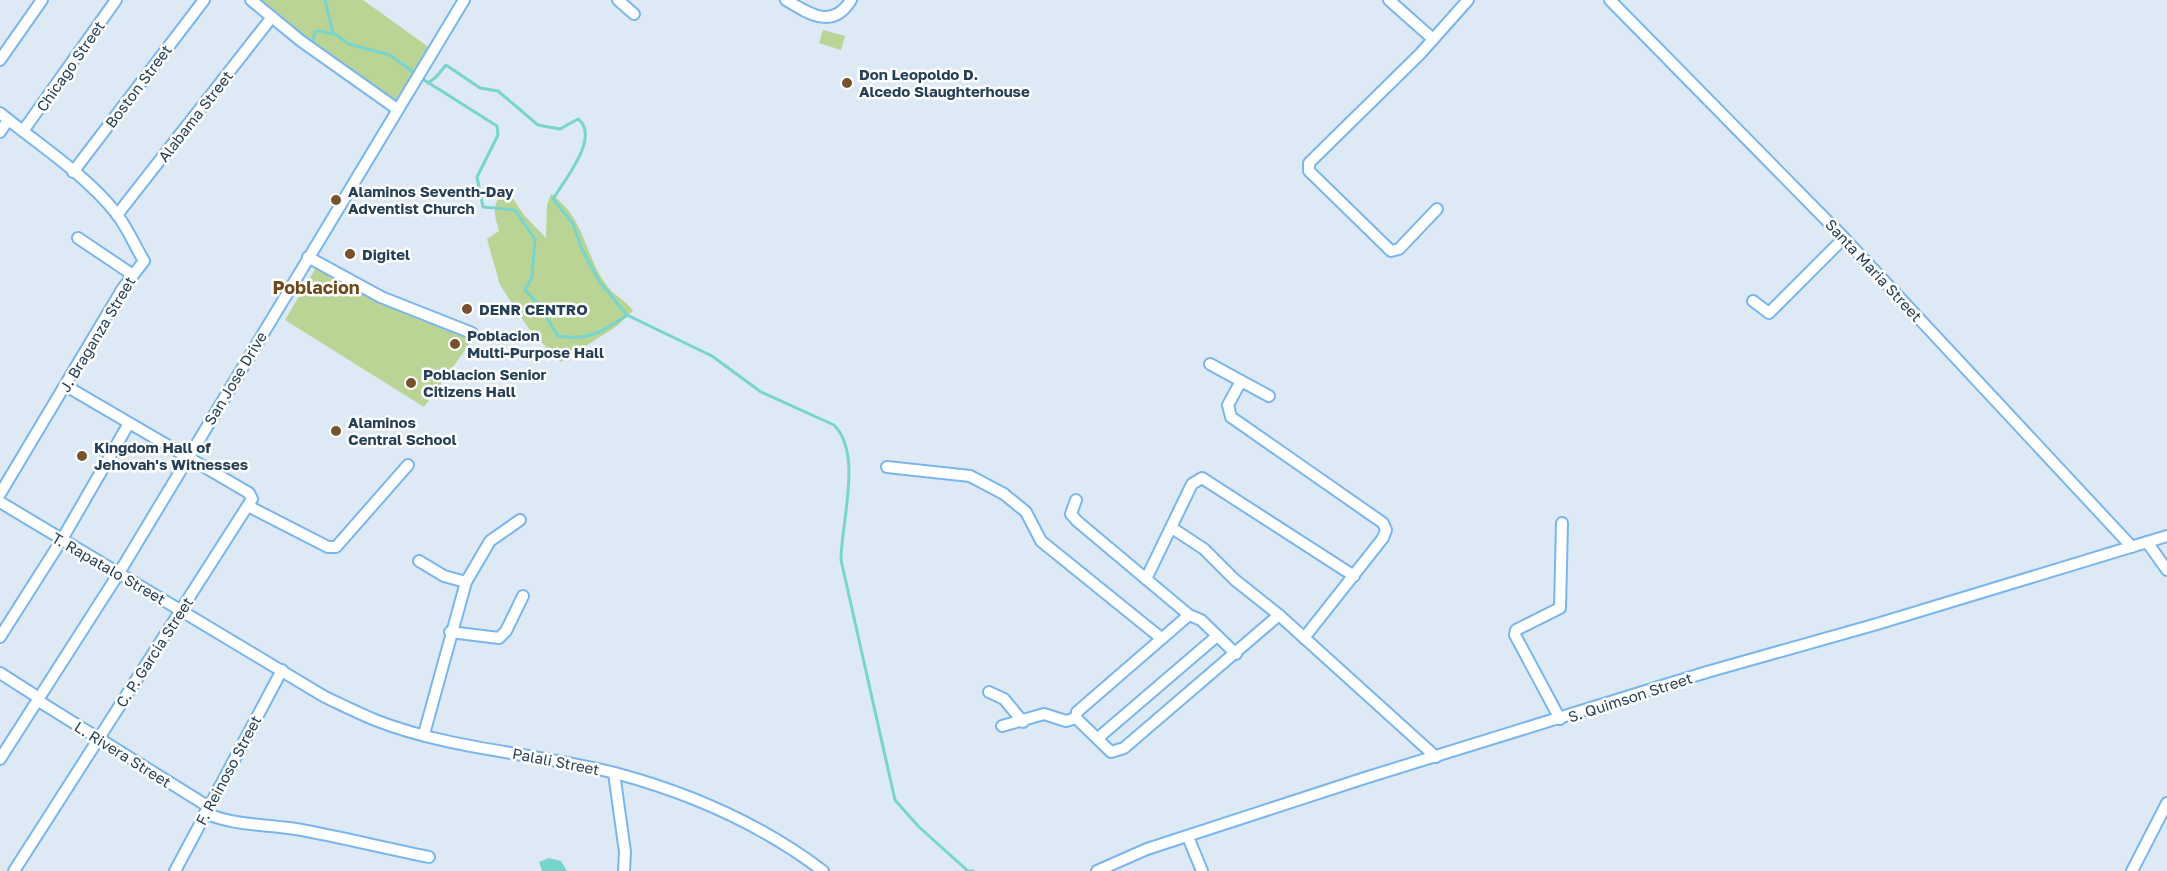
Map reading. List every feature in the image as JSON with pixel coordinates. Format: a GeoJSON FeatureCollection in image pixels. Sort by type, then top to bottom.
{"type":"FeatureCollection","features":[{"type":"Feature","properties":{"kind":"street"},"geometry":{"type":"LineString","coordinates":[[0,60],[42,0]]}},
{"type":"Feature","properties":{"kind":"street","name":"Chicago Street"},"geometry":{"type":"LineString","coordinates":[[23,131],[116,0]]}},
{"type":"Feature","properties":{"kind":"street","name":"Boston Street"},"geometry":{"type":"LineString","coordinates":[[73,172],[204,0]]}},
{"type":"Feature","properties":{"kind":"street"},"geometry":{"type":"LineString","coordinates":[[251,0],[397,109]]}},
{"type":"Feature","properties":{"kind":"street","name":"San Jose Drive"},"geometry":{"type":"LineString","coordinates":[[0,759],[119,573],[464,0]]}},
{"type":"Feature","properties":{"kind":"street"},"geometry":{"type":"LineString","coordinates":[[618,0],[634,14]]}},
{"type":"Feature","properties":{"kind":"street"},"geometry":{"type":"LineString","coordinates":[[786,0],[823,17],[834,17],[842,13],[851,0]]}},
{"type":"Feature","properties":{"kind":"street"},"geometry":{"type":"LineString","coordinates":[[1389,0],[1433,39]]}},
{"type":"Feature","properties":{"kind":"street"},"geometry":{"type":"LineString","coordinates":[[1437,209],[1399,249],[1391,251],[1308,168],[1311,159],[1433,39],[1468,0]]}},
{"type":"Feature","properties":{"kind":"street","name":"Santa Maria Street"},"geometry":{"type":"LineString","coordinates":[[1610,0],[1844,238],[2132,547]]}},
{"type":"Feature","properties":{"kind":"street","name":"Alabama Street"},"geometry":{"type":"LineString","coordinates":[[117,215],[272,17]]}},
{"type":"Feature","properties":{"kind":"street"},"geometry":{"type":"LineString","coordinates":[[0,132],[4,117]]}},
{"type":"Feature","properties":{"kind":"street","name":"J. Braganza Street"},"geometry":{"type":"LineString","coordinates":[[0,494],[133,274],[144,261],[117,215],[73,172],[4,117]]}},
{"type":"Feature","properties":{"kind":"street"},"geometry":{"type":"LineString","coordinates":[[78,238],[133,274]]}},
{"type":"Feature","properties":{"kind":"street"},"geometry":{"type":"LineString","coordinates":[[1753,301],[1769,314],[1844,238]]}},
{"type":"Feature","properties":{"kind":"street"},"geometry":{"type":"LineString","coordinates":[[308,257],[381,297],[472,333]]}},
{"type":"Feature","properties":{"kind":"street"},"geometry":{"type":"LineString","coordinates":[[1210,364],[1269,396]]}},
{"type":"Feature","properties":{"kind":"street"},"geometry":{"type":"LineString","coordinates":[[1241,381],[1228,405],[1231,417],[1383,523],[1386,530],[1383,538],[1304,638]]}},
{"type":"Feature","properties":{"kind":"street"},"geometry":{"type":"LineString","coordinates":[[66,386],[129,425],[249,493],[252,499],[248,506],[328,547],[336,547],[408,465]]}},
{"type":"Feature","properties":{"kind":"street"},"geometry":{"type":"LineString","coordinates":[[0,637],[61,541],[129,425]]}},
{"type":"Feature","properties":{"kind":"street"},"geometry":{"type":"LineString","coordinates":[[887,467],[969,476],[1004,494],[1026,512],[1041,541],[1161,638]]}},
{"type":"Feature","properties":{"kind":"street"},"geometry":{"type":"LineString","coordinates":[[1146,579],[1192,484],[1198,478],[1206,478],[1354,576]]}},
{"type":"Feature","properties":{"kind":"street"},"geometry":{"type":"LineString","coordinates":[[1076,500],[1071,514],[1077,521],[1189,615],[1201,620],[1236,654]]}},
{"type":"Feature","properties":{"kind":"street","name":"T. Rapatalo Street"},"geometry":{"type":"LineString","coordinates":[[0,502],[61,541],[282,669]]}},
{"type":"Feature","properties":{"kind":"street","name":"C. P. Garcia Street"},"geometry":{"type":"LineString","coordinates":[[14,871],[97,738],[248,506]]}},
{"type":"Feature","properties":{"kind":"street"},"geometry":{"type":"LineString","coordinates":[[424,734],[465,582],[490,541],[520,520]]}},
{"type":"Feature","properties":{"kind":"street"},"geometry":{"type":"LineString","coordinates":[[1560,719],[1515,635],[1516,630],[1522,626],[1561,606],[1562,523]]}},
{"type":"Feature","properties":{"kind":"street"},"geometry":{"type":"LineString","coordinates":[[1172,528],[1204,549],[1235,580],[1278,615],[1436,757]]}},
{"type":"Feature","properties":{"kind":"street","name":"S. Quimson Street"},"geometry":{"type":"LineString","coordinates":[[1097,871],[1147,849],[1269,809],[1707,672],[1888,621],[2167,536]]}},
{"type":"Feature","properties":{"kind":"street"},"geometry":{"type":"LineString","coordinates":[[2147,542],[2167,570]]}},
{"type":"Feature","properties":{"kind":"street"},"geometry":{"type":"LineString","coordinates":[[419,561],[444,576],[465,582]]}},
{"type":"Feature","properties":{"kind":"street"},"geometry":{"type":"LineString","coordinates":[[450,632],[499,638],[506,631],[523,596]]}},
{"type":"Feature","properties":{"kind":"street"},"geometry":{"type":"LineString","coordinates":[[1076,718],[1079,709],[1189,615]]}},
{"type":"Feature","properties":{"kind":"street"},"geometry":{"type":"LineString","coordinates":[[1076,718],[1111,752],[1118,752],[1236,654],[1278,615]]}},
{"type":"Feature","properties":{"kind":"street"},"geometry":{"type":"LineString","coordinates":[[1098,738],[1217,636]]}},
{"type":"Feature","properties":{"kind":"street","name":"Palali Street"},"geometry":{"type":"LineString","coordinates":[[282,669],[325,697],[376,721],[424,734],[614,773],[704,802],[777,839],[823,871]]}},
{"type":"Feature","properties":{"kind":"street","name":"F. Reinoso Street"},"geometry":{"type":"LineString","coordinates":[[175,871],[282,669]]}},
{"type":"Feature","properties":{"kind":"street","name":"L. Rivera Street"},"geometry":{"type":"LineString","coordinates":[[0,674],[207,810],[233,823],[287,827],[429,857]]}},
{"type":"Feature","properties":{"kind":"street"},"geometry":{"type":"LineString","coordinates":[[988,692],[1004,699],[1023,722]]}},
{"type":"Feature","properties":{"kind":"street"},"geometry":{"type":"LineString","coordinates":[[1002,726],[1023,722],[1044,714],[1066,721],[1076,718]]}},
{"type":"Feature","properties":{"kind":"street"},"geometry":{"type":"LineString","coordinates":[[614,773],[625,852],[624,871]]}},
{"type":"Feature","properties":{"kind":"street"},"geometry":{"type":"LineString","coordinates":[[2132,871],[2167,803]]}},
{"type":"Feature","properties":{"kind":"street"},"geometry":{"type":"LineString","coordinates":[[1188,837],[1202,871]]}},
{"type":"Feature","properties":{"kind":"shaded area"},"geometry":{"type":"Polygon","coordinates":[[[250,0],[363,0],[430,48],[391,107],[250,0]]]}},
{"type":"Feature","properties":{"kind":"shaded area"},"geometry":{"type":"Polygon","coordinates":[[[823,30],[845,36],[841,50],[819,43],[823,30]]]}},
{"type":"Feature","properties":{"kind":"shaded area"},"geometry":{"type":"Polygon","coordinates":[[[506,188],[524,215],[546,238],[547,205],[551,194],[563,204],[579,227],[601,276],[612,291],[633,311],[617,326],[561,362],[529,329],[500,285],[487,239],[499,231],[495,208],[498,198],[506,188]]]}},
{"type":"Feature","properties":{"kind":"shaded area"},"geometry":{"type":"Polygon","coordinates":[[[317,266],[410,312],[473,339],[424,407],[285,320],[317,266]]]}},
{"type":"Feature","properties":{"kind":"shaded area"},"geometry":{"type":"Polygon","coordinates":[[[549,858],[561,861],[567,871],[542,871],[539,862],[549,858]]]}},
{"type":"Feature","properties":{"kind":"waterway"},"geometry":{"type":"LineString","coordinates":[[325,0],[333,33]]}},
{"type":"Feature","properties":{"kind":"waterway"},"geometry":{"type":"LineString","coordinates":[[312,45],[315,32],[335,34],[349,44],[390,55],[416,74]]}},
{"type":"Feature","properties":{"kind":"waterway"},"geometry":{"type":"LineString","coordinates":[[428,83],[446,65],[480,88],[498,91],[538,125],[560,129],[578,119],[584,127],[583,147],[572,170],[553,199],[573,224],[582,249],[599,281],[627,315]]}},
{"type":"Feature","properties":{"kind":"waterway"},"geometry":{"type":"LineString","coordinates":[[421,78],[497,126],[498,135],[477,177],[483,207],[515,210],[535,239],[532,277],[525,290],[539,305],[558,336],[578,337],[594,334],[627,315],[712,356],[761,392],[834,425],[843,438],[849,470],[841,560],[895,800],[919,827],[968,871],[973,871]]}},
{"type":"Feature","properties":{"kind":"place","name":"Don Leopoldo D. Alcedo Slaughterhouse"},"geometry":{"type":"Point","coordinates":[847,83]}},
{"type":"Feature","properties":{"kind":"place","name":"Alaminos Seventh-Day Adventist Church"},"geometry":{"type":"Point","coordinates":[336,200]}},
{"type":"Feature","properties":{"kind":"place","name":"Digitel"},"geometry":{"type":"Point","coordinates":[350,254]}},
{"type":"Feature","properties":{"kind":"place","name":"DENR CENTRO"},"geometry":{"type":"Point","coordinates":[467,309]}},
{"type":"Feature","properties":{"kind":"place","name":"Poblacion Multi-Purpose Hall"},"geometry":{"type":"Point","coordinates":[455,344]}},
{"type":"Feature","properties":{"kind":"place","name":"Poblacion Senior Citizens Hall"},"geometry":{"type":"Point","coordinates":[411,383]}},
{"type":"Feature","properties":{"kind":"place","name":"Alaminos Central School"},"geometry":{"type":"Point","coordinates":[336,431]}},
{"type":"Feature","properties":{"kind":"place","name":"Kingdom Hall of Jehovah's Witnesses"},"geometry":{"type":"Point","coordinates":[82,456]}},
{"type":"Feature","properties":{"kind":"district","name":"Poblacion"},"geometry":{"type":"Point","coordinates":[316,287]}}]}
